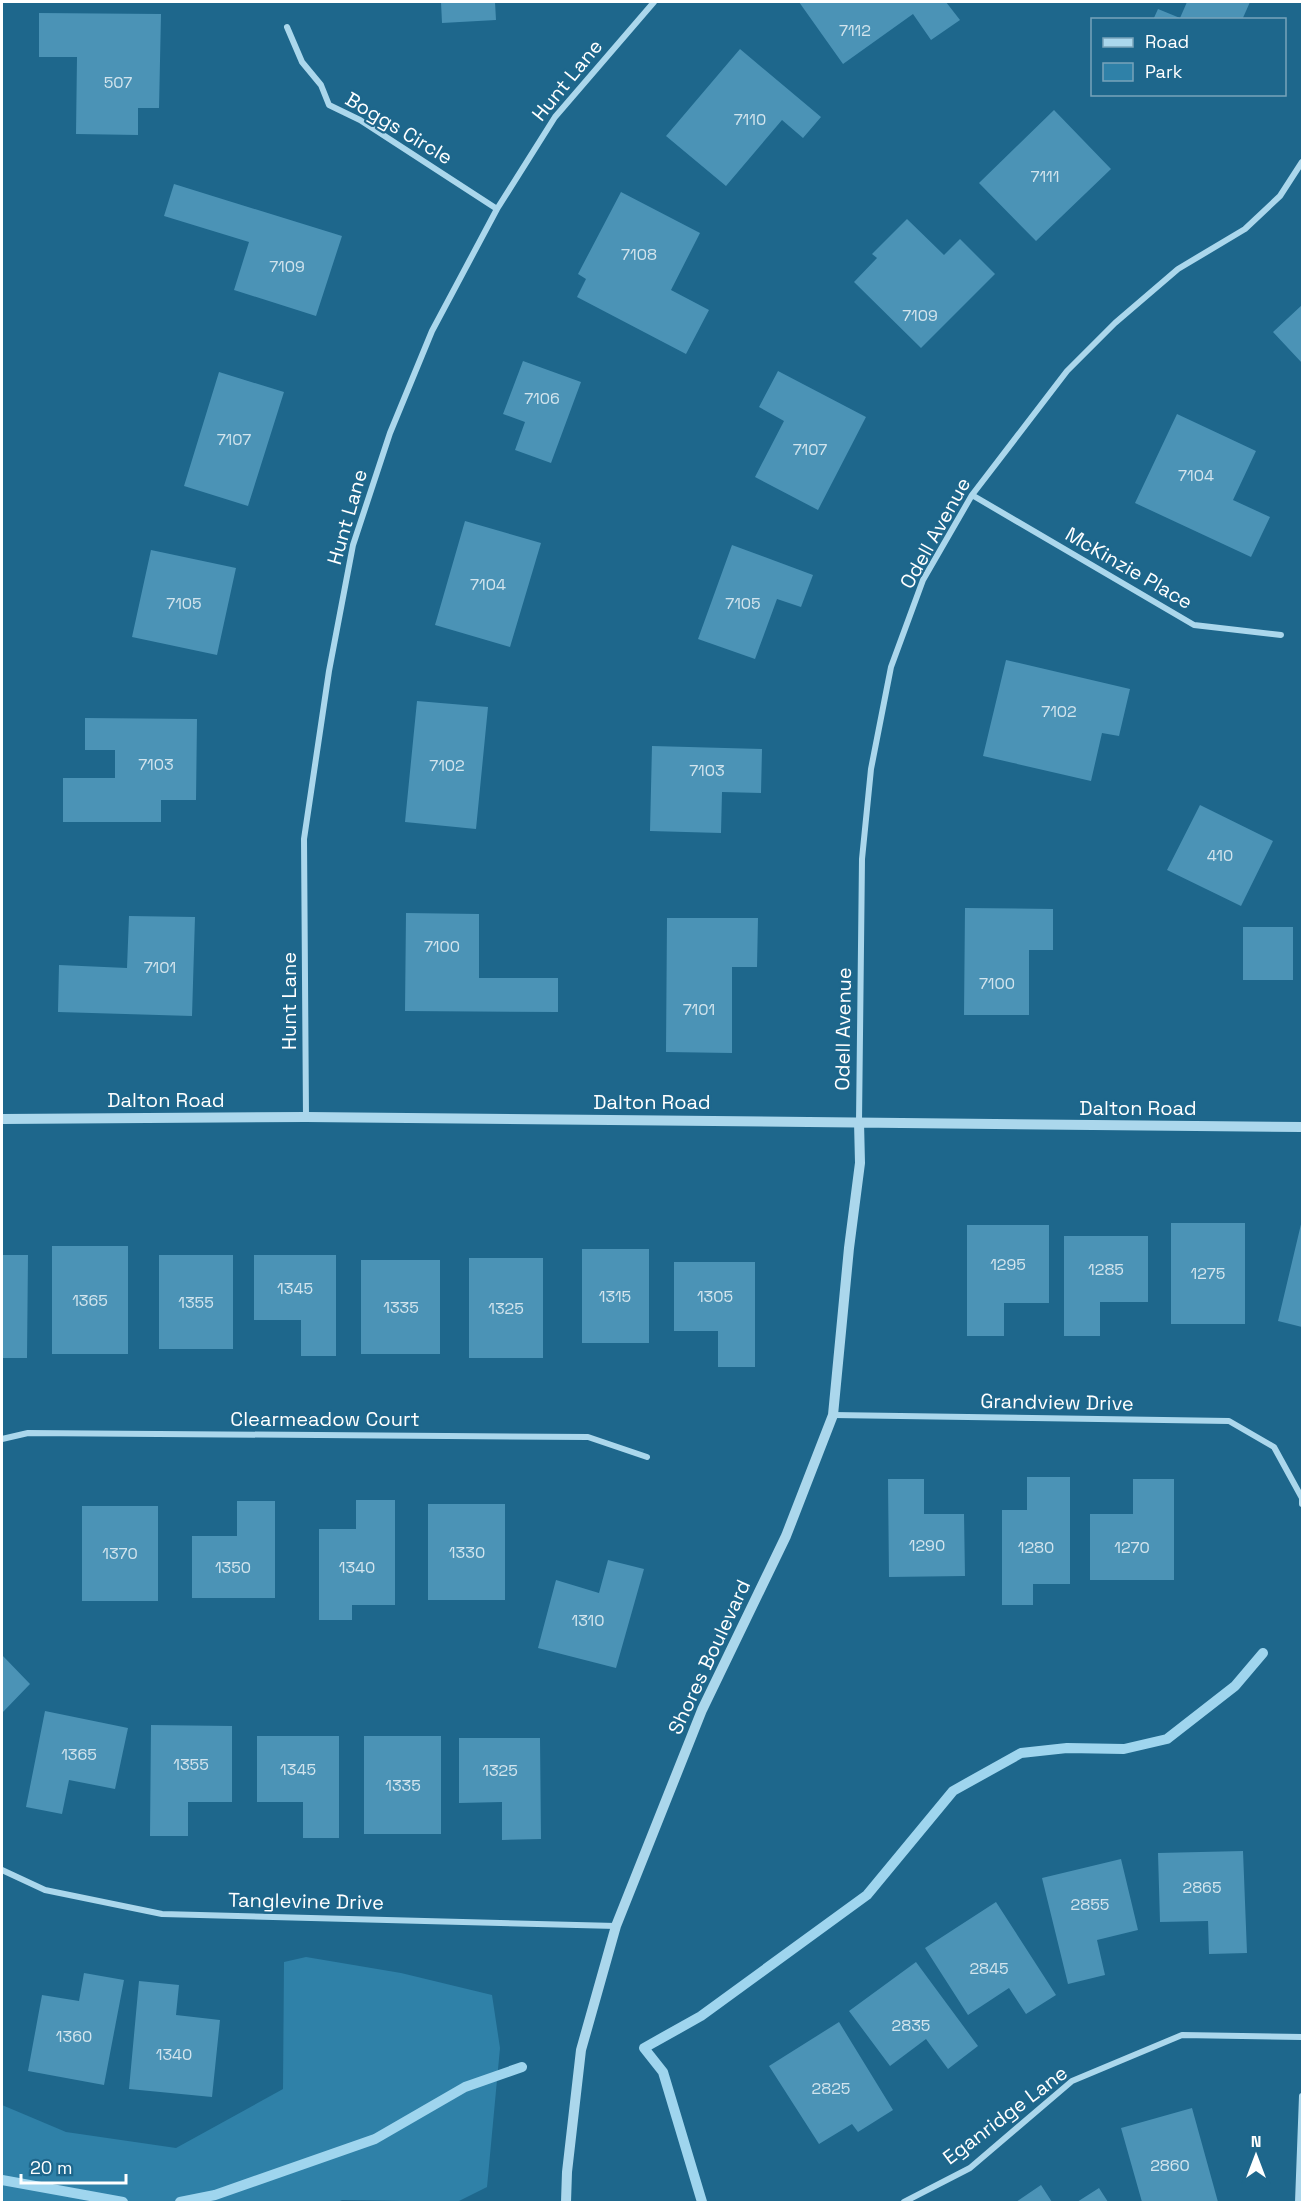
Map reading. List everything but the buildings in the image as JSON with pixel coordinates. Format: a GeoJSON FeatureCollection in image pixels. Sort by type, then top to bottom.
{"type":"FeatureCollection","features":[{"type":"Feature","properties":{"kind":"street","name":"Hunt Lane"},"geometry":{"type":"LineString","coordinates":[[306,1117],[304,839],[328,671],[353,545],[390,433],[432,331],[497,209],[555,117],[654,2]]}},
{"type":"Feature","properties":{"kind":"street","name":"Boggs Circle"},"geometry":{"type":"LineString","coordinates":[[287,27],[302,62],[321,85],[329,105],[360,120],[497,209]]}},
{"type":"Feature","properties":{"kind":"street","name":"Odell Avenue"},"geometry":{"type":"LineString","coordinates":[[859,1122],[862,859],[871,769],[891,668],[923,580],[972,495],[1067,371],[1115,323],[1178,269],[1245,229],[1280,196],[1302,162]]}},
{"type":"Feature","properties":{"kind":"street","name":"McKinzie Place"},"geometry":{"type":"LineString","coordinates":[[972,495],[1194,625],[1281,635]]}},
{"type":"Feature","properties":{"kind":"street","name":"Dalton Road"},"geometry":{"type":"LineString","coordinates":[[2,1119],[306,1117],[1302,1127]]}},
{"type":"Feature","properties":{"kind":"street","name":"Shores Boulevard"},"geometry":{"type":"LineString","coordinates":[[566,2202],[581,2050],[616,1926],[702,1710],[786,1536],[833,1415],[849,1248],[860,1163],[859,1122]]}},
{"type":"Feature","properties":{"kind":"street","name":"Grandview Drive"},"geometry":{"type":"LineString","coordinates":[[833,1415],[1229,1421],[1274,1447],[1302,1498],[1302,1504]]}},
{"type":"Feature","properties":{"kind":"street","name":"Clearmeadow Court"},"geometry":{"type":"LineString","coordinates":[[2,1439],[28,1433],[588,1437],[647,1457]]}},
{"type":"Feature","properties":{"kind":"street","name":"Tanglevine Drive"},"geometry":{"type":"LineString","coordinates":[[2,1870],[45,1890],[162,1914],[616,1926]]}},
{"type":"Feature","properties":{"kind":"street","name":"Eganridge Lane"},"geometry":{"type":"LineString","coordinates":[[904,2202],[970,2168],[1072,2081],[1182,2035],[1302,2037]]}},
{"type":"Feature","properties":{"kind":"street"},"geometry":{"type":"LineString","coordinates":[[1298,2202],[1302,2096]]}},
{"type":"Feature","properties":{"kind":"green space"},"geometry":{"type":"Polygon","coordinates":[[[306,1957],[401,1973],[492,1995],[500,2048],[487,2187],[457,2202],[342,2200],[338,2202],[2,2202],[2,2105],[66,2132],[176,2148],[283,2089],[284,1962],[306,1957]]]}},
{"type":"Feature","properties":{"kind":"waterway"},"geometry":{"type":"LineString","coordinates":[[702,2202],[663,2072],[644,2048],[701,2016],[867,1895],[953,1791],[1021,1753],[1067,1748],[1124,1749],[1167,1739],[1235,1686],[1263,1653]]}},
{"type":"Feature","properties":{"kind":"waterway"},"geometry":{"type":"LineString","coordinates":[[180,2202],[215,2195],[375,2139],[465,2087],[522,2067]]}},
{"type":"Feature","properties":{"kind":"waterway"},"geometry":{"type":"LineString","coordinates":[[2,2180],[123,2202]]}}]}
